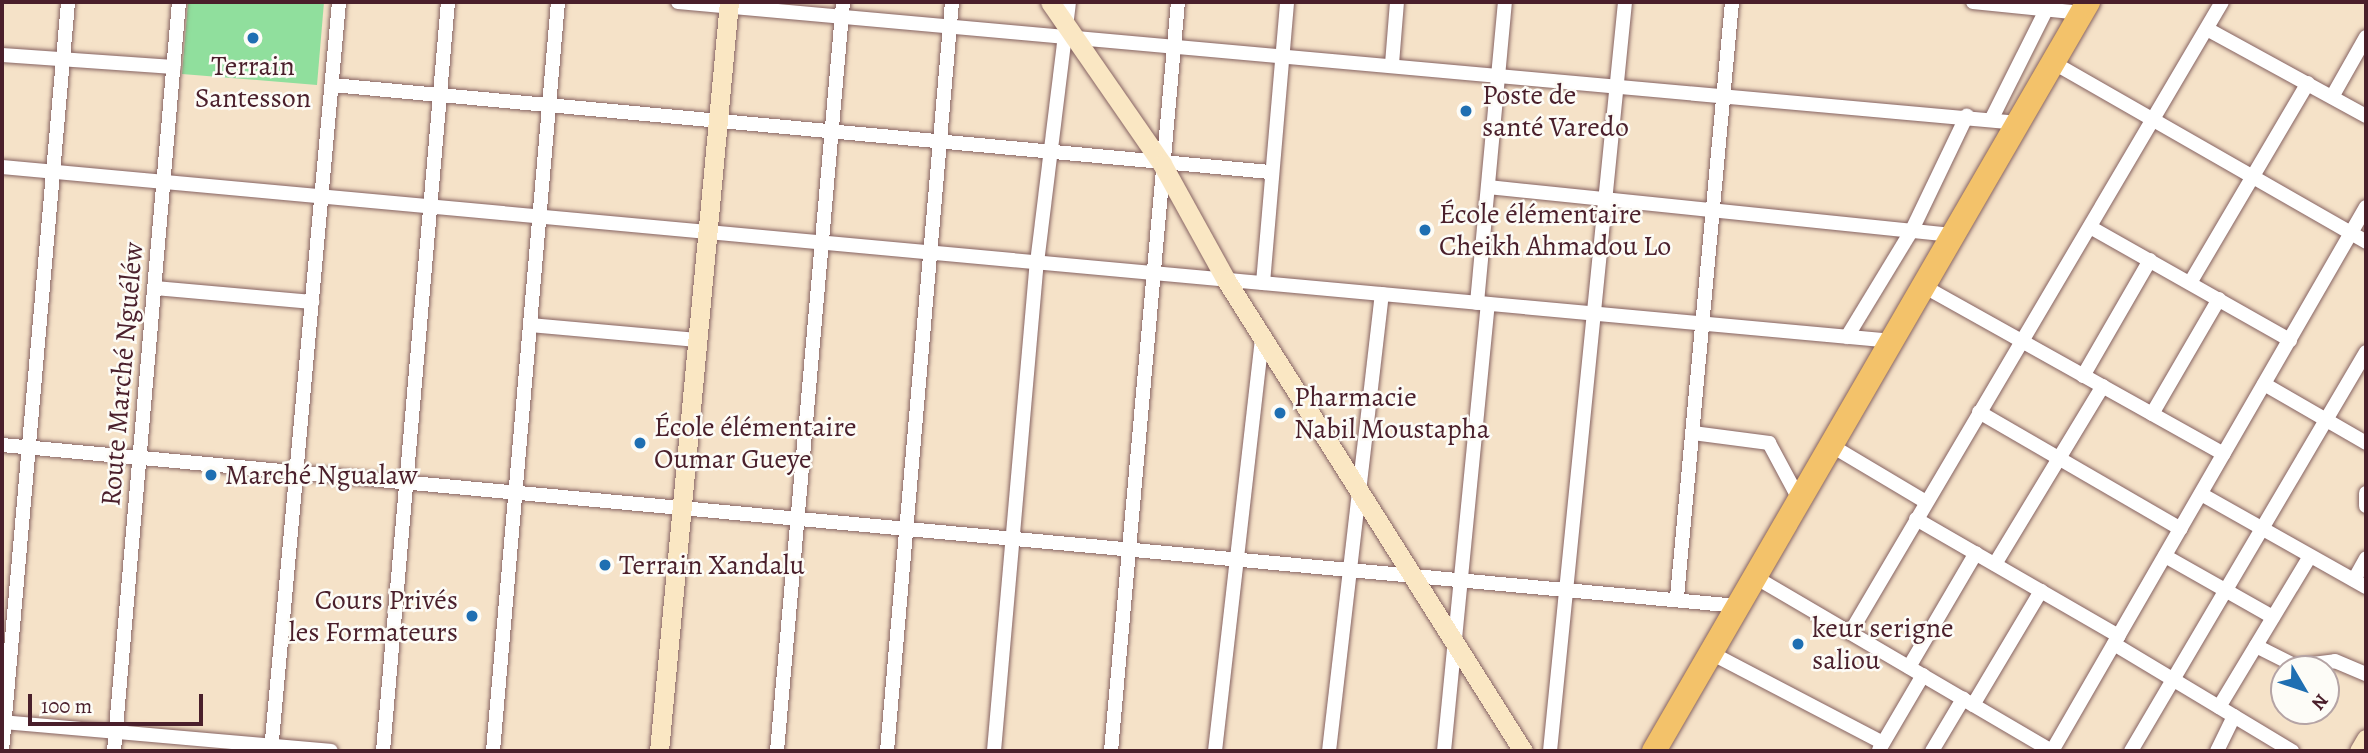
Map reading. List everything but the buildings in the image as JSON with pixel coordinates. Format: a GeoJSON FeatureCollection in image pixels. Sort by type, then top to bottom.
{"type":"FeatureCollection","features":[{"type":"Feature","properties":{"kind":"highway"},"geometry":{"type":"LineString","coordinates":[[1654,751],[2085,7]]}},
{"type":"Feature","properties":{"kind":"main road"},"geometry":{"type":"LineString","coordinates":[[1050,2],[1068,32],[1162,164],[1226,280],[1455,649],[1523,751]]}},
{"type":"Feature","properties":{"kind":"main road"},"geometry":{"type":"LineString","coordinates":[[659,751],[729,4]]}},
{"type":"Feature","properties":{"kind":"main road"},"geometry":{"type":"LineString","coordinates":[[2359,751],[2366,739]]}},
{"type":"Feature","properties":{"kind":"street"},"geometry":{"type":"LineString","coordinates":[[2,751],[68,2]]}},
{"type":"Feature","properties":{"kind":"street","name":"Route Marché Nguéléw"},"geometry":{"type":"LineString","coordinates":[[114,751],[179,2]]}},
{"type":"Feature","properties":{"kind":"street"},"geometry":{"type":"LineString","coordinates":[[271,748],[339,2]]}},
{"type":"Feature","properties":{"kind":"street"},"geometry":{"type":"LineString","coordinates":[[383,751],[448,2]]}},
{"type":"Feature","properties":{"kind":"street"},"geometry":{"type":"LineString","coordinates":[[493,751],[558,2]]}},
{"type":"Feature","properties":{"kind":"street"},"geometry":{"type":"LineString","coordinates":[[678,2],[729,4],[842,17],[1068,32],[1497,75],[1992,118],[2019,123]]}},
{"type":"Feature","properties":{"kind":"street"},"geometry":{"type":"LineString","coordinates":[[778,751],[843,2]]}},
{"type":"Feature","properties":{"kind":"street"},"geometry":{"type":"LineString","coordinates":[[887,751],[952,2]]}},
{"type":"Feature","properties":{"kind":"street"},"geometry":{"type":"LineString","coordinates":[[994,751],[1037,263],[1068,32],[1069,2]]}},
{"type":"Feature","properties":{"kind":"street"},"geometry":{"type":"LineString","coordinates":[[1111,751],[1178,2]]}},
{"type":"Feature","properties":{"kind":"street"},"geometry":{"type":"LineString","coordinates":[[1263,284],[1269,173],[1287,2]]}},
{"type":"Feature","properties":{"kind":"street"},"geometry":{"type":"LineString","coordinates":[[1392,64],[1397,2]]}},
{"type":"Feature","properties":{"kind":"street"},"geometry":{"type":"LineString","coordinates":[[1444,751],[1462,577],[1488,187],[1505,2]]}},
{"type":"Feature","properties":{"kind":"street"},"geometry":{"type":"LineString","coordinates":[[1550,751],[1571,586],[1592,315],[1625,2]]}},
{"type":"Feature","properties":{"kind":"street"},"geometry":{"type":"LineString","coordinates":[[1677,597],[1732,2]]}},
{"type":"Feature","properties":{"kind":"street"},"geometry":{"type":"LineString","coordinates":[[1973,2],[2085,7]]}},
{"type":"Feature","properties":{"kind":"street"},"geometry":{"type":"LineString","coordinates":[[1850,632],[2222,2]]}},
{"type":"Feature","properties":{"kind":"street"},"geometry":{"type":"LineString","coordinates":[[1992,118],[2048,6]]}},
{"type":"Feature","properties":{"kind":"street"},"geometry":{"type":"LineString","coordinates":[[2207,29],[2366,116]]}},
{"type":"Feature","properties":{"kind":"street"},"geometry":{"type":"LineString","coordinates":[[2332,97],[2366,37]]}},
{"type":"Feature","properties":{"kind":"street"},"geometry":{"type":"LineString","coordinates":[[2,55],[174,67]]}},
{"type":"Feature","properties":{"kind":"street"},"geometry":{"type":"LineString","coordinates":[[2054,63],[2366,242]]}},
{"type":"Feature","properties":{"kind":"street"},"geometry":{"type":"LineString","coordinates":[[2190,283],[2308,83]]}},
{"type":"Feature","properties":{"kind":"street"},"geometry":{"type":"LineString","coordinates":[[332,85],[939,142],[1052,149],[1162,164],[1269,173]]}},
{"type":"Feature","properties":{"kind":"street"},"geometry":{"type":"LineString","coordinates":[[1847,337],[1912,230],[1967,116]]}},
{"type":"Feature","properties":{"kind":"street"},"geometry":{"type":"LineString","coordinates":[[2,167],[1893,341]]}},
{"type":"Feature","properties":{"kind":"street"},"geometry":{"type":"LineString","coordinates":[[1488,187],[1955,235]]}},
{"type":"Feature","properties":{"kind":"street"},"geometry":{"type":"LineString","coordinates":[[1755,577],[2052,751],[2366,207]]}},
{"type":"Feature","properties":{"kind":"street"},"geometry":{"type":"LineString","coordinates":[[2090,227],[2290,340]]}},
{"type":"Feature","properties":{"kind":"street"},"geometry":{"type":"LineString","coordinates":[[2083,376],[2150,260]]}},
{"type":"Feature","properties":{"kind":"street"},"geometry":{"type":"LineString","coordinates":[[1925,287],[2224,454]]}},
{"type":"Feature","properties":{"kind":"street"},"geometry":{"type":"LineString","coordinates":[[155,288],[312,302]]}},
{"type":"Feature","properties":{"kind":"street"},"geometry":{"type":"LineString","coordinates":[[1329,751],[1361,495],[1382,294]]}},
{"type":"Feature","properties":{"kind":"street"},"geometry":{"type":"LineString","coordinates":[[2152,414],[2219,299]]}},
{"type":"Feature","properties":{"kind":"street"},"geometry":{"type":"LineString","coordinates":[[530,325],[697,340]]}},
{"type":"Feature","properties":{"kind":"street"},"geometry":{"type":"LineString","coordinates":[[1215,751],[1232,558],[1262,338]]}},
{"type":"Feature","properties":{"kind":"street"},"geometry":{"type":"LineString","coordinates":[[2131,751],[2222,589],[2366,352]]}},
{"type":"Feature","properties":{"kind":"street"},"geometry":{"type":"LineString","coordinates":[[2264,384],[2366,443]]}},
{"type":"Feature","properties":{"kind":"street"},"geometry":{"type":"LineString","coordinates":[[1995,564],[2103,386]]}},
{"type":"Feature","properties":{"kind":"street"},"geometry":{"type":"LineString","coordinates":[[1979,412],[2181,529]]}},
{"type":"Feature","properties":{"kind":"street"},"geometry":{"type":"LineString","coordinates":[[1693,433],[1769,443],[1800,499]]}},
{"type":"Feature","properties":{"kind":"street"},"geometry":{"type":"LineString","coordinates":[[2,445],[1410,574],[1571,586],[1738,606]]}},
{"type":"Feature","properties":{"kind":"street"},"geometry":{"type":"LineString","coordinates":[[1832,446],[1926,502]]}},
{"type":"Feature","properties":{"kind":"street"},"geometry":{"type":"LineString","coordinates":[[2366,493],[2366,506]]}},
{"type":"Feature","properties":{"kind":"street"},"geometry":{"type":"LineString","coordinates":[[2201,494],[2360,584],[2366,558]]}},
{"type":"Feature","properties":{"kind":"street"},"geometry":{"type":"LineString","coordinates":[[1916,519],[2041,591],[2172,679],[2292,751]]}},
{"type":"Feature","properties":{"kind":"street"},"geometry":{"type":"LineString","coordinates":[[1909,667],[1976,553]]}},
{"type":"Feature","properties":{"kind":"street"},"geometry":{"type":"LineString","coordinates":[[2219,708],[2310,555]]}},
{"type":"Feature","properties":{"kind":"street"},"geometry":{"type":"LineString","coordinates":[[2165,556],[2273,617]]}},
{"type":"Feature","properties":{"kind":"street"},"geometry":{"type":"LineString","coordinates":[[1932,751],[1968,702],[2041,591]]}},
{"type":"Feature","properties":{"kind":"street"},"geometry":{"type":"LineString","coordinates":[[2256,646],[2296,666],[2335,661],[2366,674]]}},
{"type":"Feature","properties":{"kind":"street"},"geometry":{"type":"LineString","coordinates":[[1710,653],[1881,747],[1923,675]]}},
{"type":"Feature","properties":{"kind":"street"},"geometry":{"type":"LineString","coordinates":[[2217,751],[2234,716]]}},
{"type":"Feature","properties":{"kind":"street"},"geometry":{"type":"LineString","coordinates":[[3,722],[271,748],[331,751]]}},
{"type":"Feature","properties":{"kind":"green space","name":"Terrain Santesson"},"geometry":{"type":"Polygon","coordinates":[[[188,2],[324,2],[317,85],[182,74],[188,2]]]}},
{"type":"Feature","properties":{"kind":"place","name":"Terrain Santesson"},"geometry":{"type":"Point","coordinates":[253,38]}},
{"type":"Feature","properties":{"kind":"place","name":"Poste de santé Varedo"},"geometry":{"type":"Point","coordinates":[1466,111]}},
{"type":"Feature","properties":{"kind":"place","name":"École élémentaire Cheikh Ahmadou Lo"},"geometry":{"type":"Point","coordinates":[1425,230]}},
{"type":"Feature","properties":{"kind":"place","name":"Pharmacie Nabil Moustapha"},"geometry":{"type":"Point","coordinates":[1280,413]}},
{"type":"Feature","properties":{"kind":"place","name":"École élémentaire Oumar Gueye"},"geometry":{"type":"Point","coordinates":[640,443]}},
{"type":"Feature","properties":{"kind":"place","name":"Marché Ngualaw"},"geometry":{"type":"Point","coordinates":[211,475]}},
{"type":"Feature","properties":{"kind":"place","name":"Terrain Xandalu"},"geometry":{"type":"Point","coordinates":[605,565]}},
{"type":"Feature","properties":{"kind":"place","name":"Cours Privés les Formateurs"},"geometry":{"type":"Point","coordinates":[472,616]}},
{"type":"Feature","properties":{"kind":"place","name":"keur serigne saliou"},"geometry":{"type":"Point","coordinates":[1798,644]}}]}
